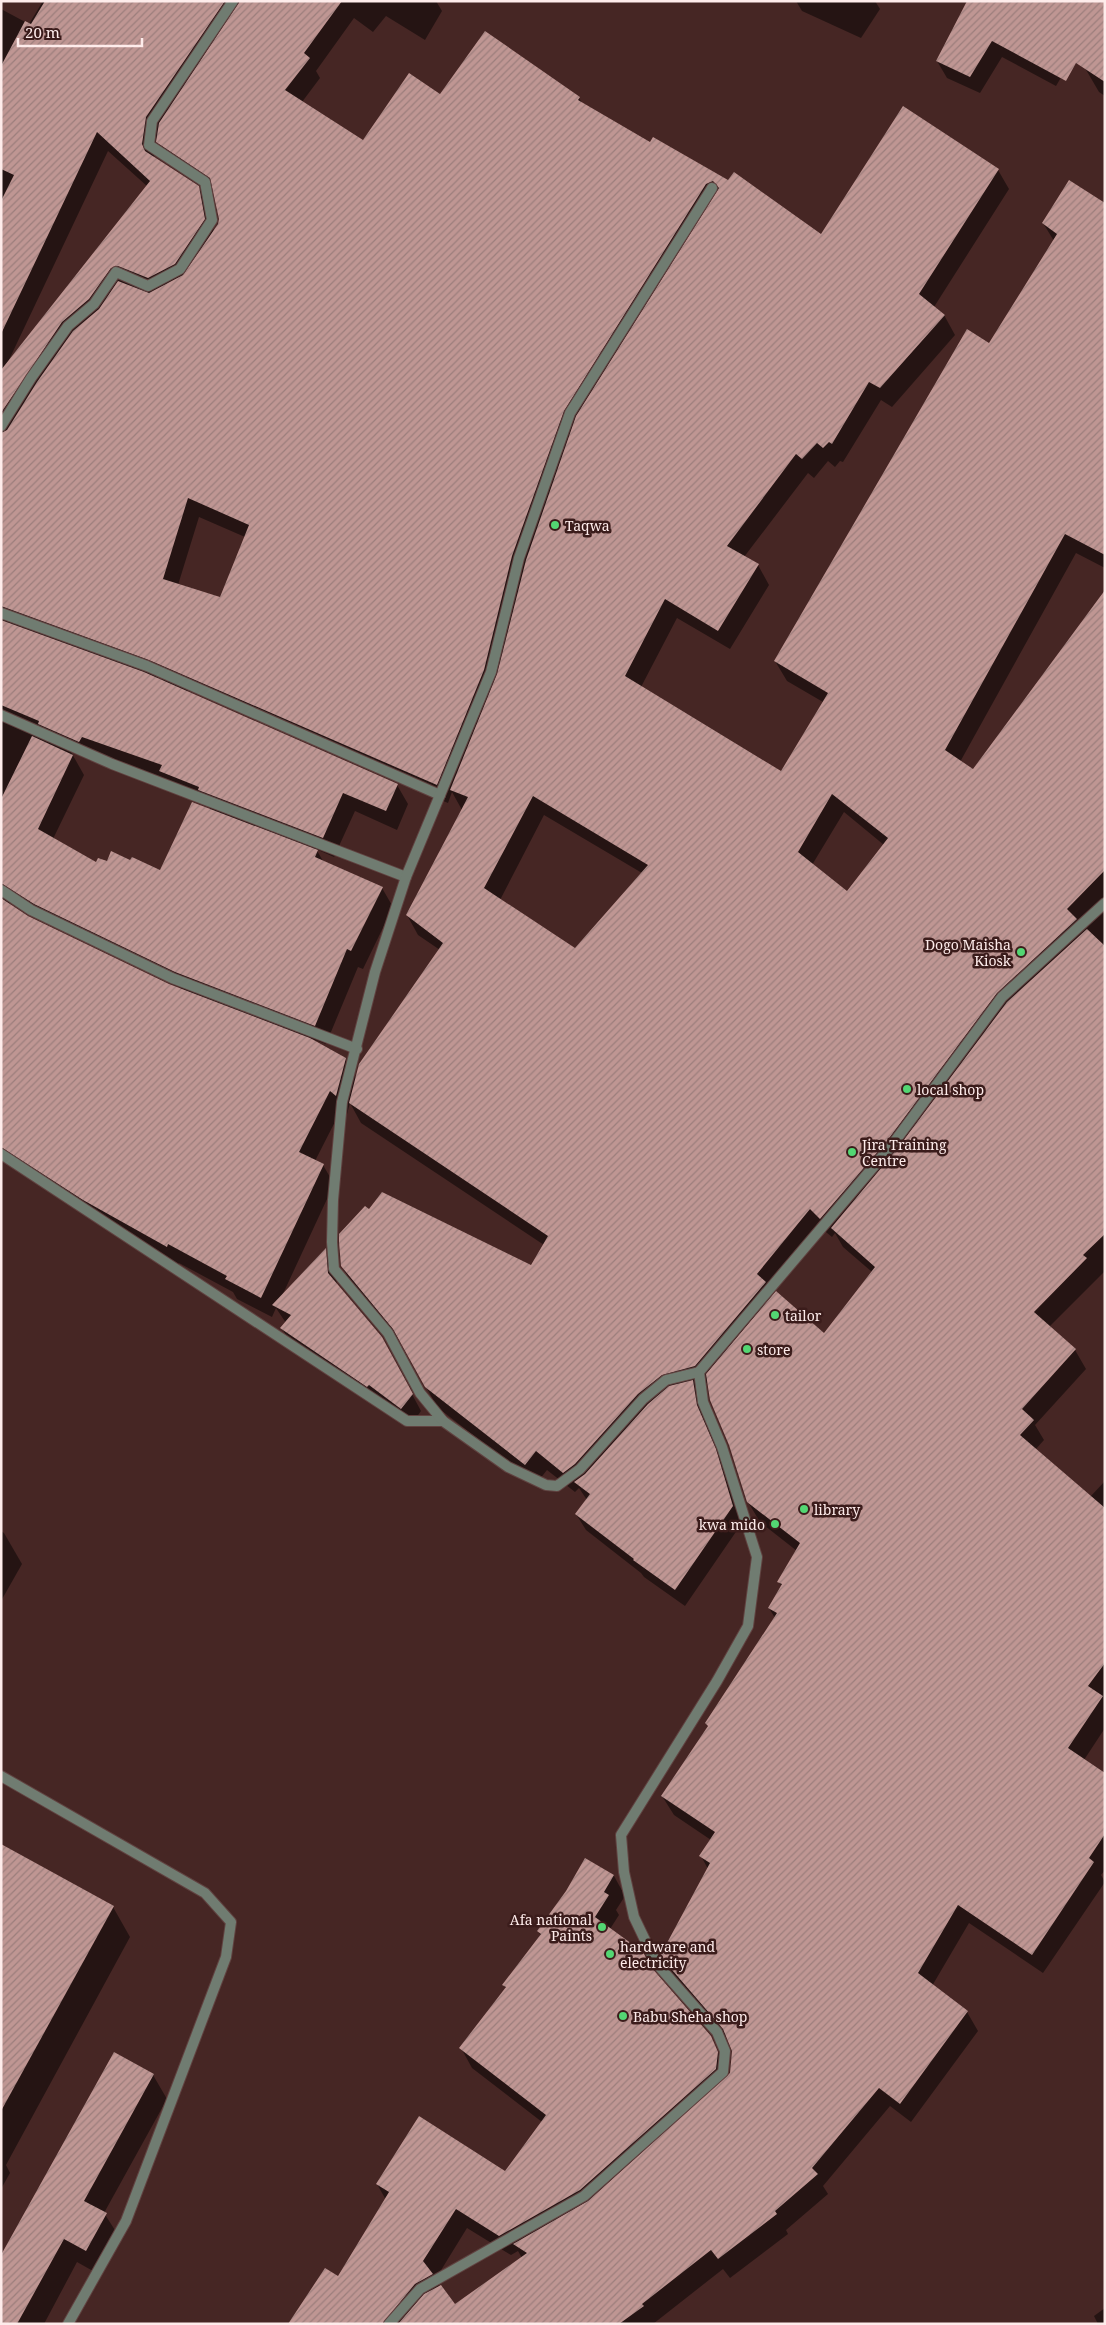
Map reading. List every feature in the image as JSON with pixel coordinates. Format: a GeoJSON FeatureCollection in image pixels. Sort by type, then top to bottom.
{"type":"FeatureCollection","features":[{"type":"Feature","properties":{"kind":"street"},"geometry":{"type":"LineString","coordinates":[[1,426],[30,378],[68,326],[94,304],[116,272],[148,286],[180,269],[212,220],[205,182],[149,145],[152,121],[233,1]]}},
{"type":"Feature","properties":{"kind":"street"},"geometry":{"type":"LineString","coordinates":[[712,188],[570,413],[519,558],[491,672],[406,877],[375,972],[342,1102],[333,1200],[332,1242],[334,1269],[388,1332],[420,1393],[443,1421],[508,1467],[546,1485],[557,1486],[580,1468],[643,1399],[660,1384],[666,1380],[699,1372],[892,1145],[1002,997],[1105,903]]}},
{"type":"Feature","properties":{"kind":"street"},"geometry":{"type":"LineString","coordinates":[[1,613],[147,666],[440,795]]}},
{"type":"Feature","properties":{"kind":"street"},"geometry":{"type":"LineString","coordinates":[[1,715],[112,764],[406,877]]}},
{"type":"Feature","properties":{"kind":"street"},"geometry":{"type":"LineString","coordinates":[[1,890],[31,910],[172,978],[357,1049]]}},
{"type":"Feature","properties":{"kind":"street"},"geometry":{"type":"LineString","coordinates":[[1,1154],[407,1421],[443,1421]]}},
{"type":"Feature","properties":{"kind":"street"},"geometry":{"type":"LineString","coordinates":[[389,2324],[420,2289],[584,2196],[722,2072],[725,2051],[717,2032],[656,1964],[634,1916],[624,1872],[621,1835],[717,1681],[748,1626],[757,1557],[722,1447],[703,1402],[699,1372]]}},
{"type":"Feature","properties":{"kind":"street"},"geometry":{"type":"LineString","coordinates":[[1,1776],[205,1893],[232,1922],[226,1957],[126,2221],[68,2324]]}},
{"type":"Feature","properties":{"kind":"building"},"geometry":{"type":"Polygon","coordinates":[[[45,1],[225,1],[146,117],[142,144],[145,151],[199,186],[205,219],[175,264],[148,278],[118,266],[111,268],[89,299],[62,322],[1,413],[1,370],[150,181],[97,132],[1,334],[1,201],[14,175],[1,169],[1,66],[25,21],[31,24],[45,1]]]}},
{"type":"Feature","properties":{"kind":"building"},"geometry":{"type":"Polygon","coordinates":[[[240,1],[342,1],[304,53],[310,58],[285,90],[363,140],[409,73],[440,94],[485,31],[580,97],[578,100],[650,142],[653,137],[728,180],[734,172],[821,234],[903,106],[999,169],[919,294],[945,315],[880,388],[869,382],[832,444],[829,442],[823,448],[817,443],[802,459],[796,454],[727,546],[759,564],[718,631],[665,599],[625,676],[781,771],[828,693],[774,661],[967,329],[989,343],[1057,234],[1042,223],[1069,180],[1105,203],[1105,555],[1065,534],[945,750],[973,769],[1105,590],[1105,870],[1067,909],[1077,919],[997,993],[887,1141],[820,1219],[810,1209],[757,1274],[766,1282],[695,1366],[662,1375],[638,1394],[575,1464],[563,1473],[536,1451],[525,1465],[425,1387],[393,1329],[341,1266],[339,1242],[339,1234],[365,1206],[369,1209],[382,1192],[531,1265],[548,1236],[349,1103],[359,1064],[443,943],[406,915],[468,797],[450,790],[497,674],[526,560],[576,416],[719,188],[713,181],[706,184],[564,411],[512,556],[484,670],[437,785],[149,660],[1,606],[1,433],[7,430],[37,382],[73,331],[99,309],[118,281],[149,293],[183,275],[218,224],[219,219],[210,178],[156,142],[159,123],[240,1]],[[188,498],[163,579],[220,597],[249,525],[188,498]],[[832,794],[798,852],[847,891],[888,838],[832,794]],[[533,796],[484,888],[575,948],[648,865],[533,796]]]}},
{"type":"Feature","properties":{"kind":"building"},"geometry":{"type":"Polygon","coordinates":[[[967,1],[1105,1],[1105,82],[1076,63],[1066,81],[992,41],[970,77],[936,61],[967,1]]]}},
{"type":"Feature","properties":{"kind":"building"},"geometry":{"type":"Polygon","coordinates":[[[1,620],[144,672],[398,784],[386,811],[343,793],[323,838],[198,790],[199,787],[159,771],[162,765],[82,737],[79,742],[38,724],[39,721],[1,705],[1,620]]]}},
{"type":"Feature","properties":{"kind":"building"},"geometry":{"type":"Polygon","coordinates":[[[32,736],[73,755],[38,829],[96,862],[98,858],[107,861],[111,851],[130,860],[132,857],[160,870],[192,802],[318,850],[315,857],[383,887],[351,951],[347,949],[315,1026],[175,972],[34,904],[1,883],[1,799],[32,736]]]}},
{"type":"Feature","properties":{"kind":"building"},"geometry":{"type":"Polygon","coordinates":[[[1,898],[28,916],[169,984],[310,1038],[346,1058],[336,1096],[330,1091],[299,1152],[324,1164],[261,1298],[225,1279],[227,1276],[168,1244],[167,1247],[83,1200],[1,1147],[1,898]]]}},
{"type":"Feature","properties":{"kind":"building"},"geometry":{"type":"Polygon","coordinates":[[[1087,929],[1105,946],[1105,1234],[1083,1255],[1087,1258],[1034,1312],[1076,1349],[1022,1409],[1034,1420],[1020,1435],[1105,1508],[1105,1663],[1088,1686],[1103,1696],[1068,1748],[1105,1773],[1105,1834],[1089,1858],[1094,1862],[1032,1955],[958,1905],[918,1973],[968,2011],[900,2104],[879,2088],[812,2168],[818,2174],[775,2211],[777,2214],[718,2259],[711,2250],[642,2304],[644,2306],[619,2324],[398,2324],[424,2294],[441,2285],[455,2304],[527,2253],[513,2244],[588,2201],[730,2073],[732,2051],[723,2029],[660,1956],[710,1863],[699,1856],[715,1832],[661,1796],[708,1726],[705,1723],[777,1613],[768,1608],[782,1584],[777,1582],[800,1543],[747,1502],[729,1445],[710,1400],[706,1374],[776,1291],[824,1333],[875,1267],[831,1228],[897,1149],[1007,1002],[1087,929]]]}},
{"type":"Feature","properties":{"kind":"building"},"geometry":{"type":"Polygon","coordinates":[[[326,1248],[328,1273],[382,1337],[413,1394],[401,1409],[369,1385],[367,1387],[280,1328],[291,1315],[272,1305],[326,1248]]]}},
{"type":"Feature","properties":{"kind":"building"},"geometry":{"type":"Polygon","coordinates":[[[693,1380],[697,1405],[716,1449],[733,1506],[675,1590],[633,1560],[575,1514],[590,1494],[574,1482],[585,1474],[648,1404],[669,1386],[693,1380]]]}},
{"type":"Feature","properties":{"kind":"building"},"geometry":{"type":"Polygon","coordinates":[[[1,1844],[114,1906],[1,2111],[1,1844]]]}},
{"type":"Feature","properties":{"kind":"building"},"geometry":{"type":"Polygon","coordinates":[[[585,1858],[614,1875],[604,1892],[609,1895],[595,1917],[643,1952],[651,1967],[711,2036],[718,2052],[716,2069],[580,2190],[499,2236],[456,2209],[423,2261],[433,2274],[415,2284],[382,2324],[288,2324],[325,2268],[338,2276],[389,2192],[376,2184],[419,2116],[505,2171],[546,2115],[459,2048],[506,1987],[502,1985],[541,1934],[537,1931],[566,1891],[585,1858]]]}},
{"type":"Feature","properties":{"kind":"building"},"geometry":{"type":"Polygon","coordinates":[[[114,2052],[154,2074],[84,2201],[107,2213],[86,2251],[64,2239],[17,2324],[1,2324],[1,2255],[114,2052]]]}},
{"type":"Feature","properties":{"kind":"place","name":"Taqwa"},"geometry":{"type":"Point","coordinates":[555,525]}},
{"type":"Feature","properties":{"kind":"place","name":"Dogo Maisha Kiosk"},"geometry":{"type":"Point","coordinates":[1021,952]}},
{"type":"Feature","properties":{"kind":"place","name":"local shop"},"geometry":{"type":"Point","coordinates":[907,1089]}},
{"type":"Feature","properties":{"kind":"place","name":"Jira Training Centre"},"geometry":{"type":"Point","coordinates":[852,1152]}},
{"type":"Feature","properties":{"kind":"place","name":"tailor"},"geometry":{"type":"Point","coordinates":[775,1315]}},
{"type":"Feature","properties":{"kind":"place","name":"store"},"geometry":{"type":"Point","coordinates":[747,1349]}},
{"type":"Feature","properties":{"kind":"place","name":"library"},"geometry":{"type":"Point","coordinates":[804,1509]}},
{"type":"Feature","properties":{"kind":"place","name":"kwa mido"},"geometry":{"type":"Point","coordinates":[775,1524]}},
{"type":"Feature","properties":{"kind":"place","name":"Afa national Paints"},"geometry":{"type":"Point","coordinates":[602,1927]}},
{"type":"Feature","properties":{"kind":"place","name":"hardware and electricity"},"geometry":{"type":"Point","coordinates":[610,1954]}},
{"type":"Feature","properties":{"kind":"place","name":"Babu Sheha shop"},"geometry":{"type":"Point","coordinates":[623,2016]}}]}
